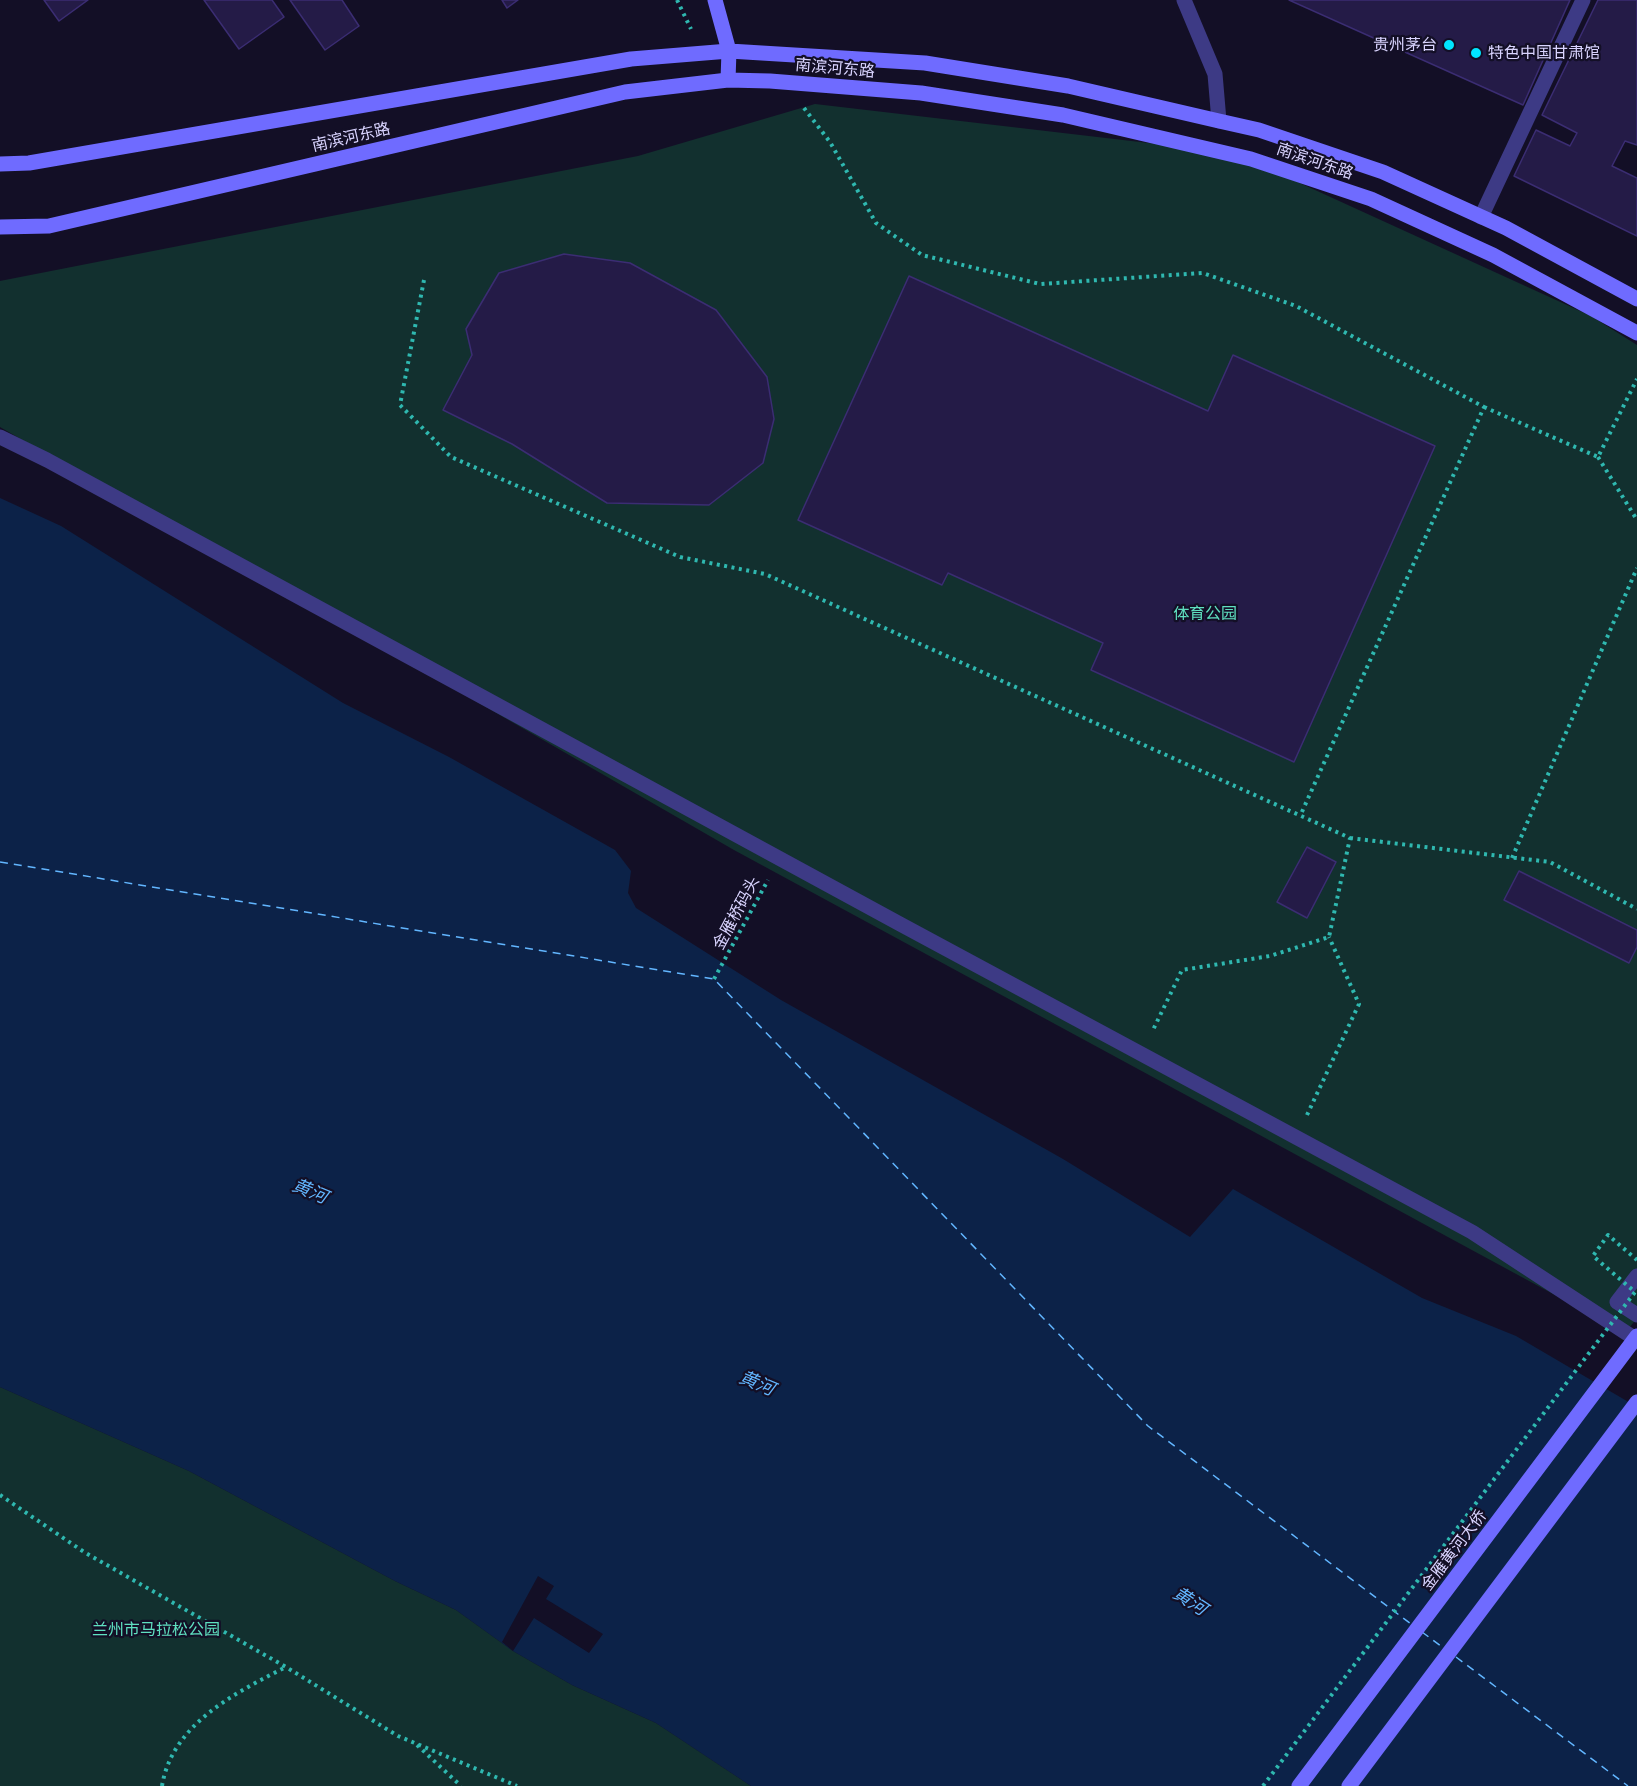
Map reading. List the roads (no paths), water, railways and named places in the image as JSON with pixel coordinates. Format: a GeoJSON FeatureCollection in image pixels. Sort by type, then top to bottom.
{"type":"FeatureCollection","features":[{"type":"Feature","properties":{"kind":"main road"},"geometry":{"type":"LineString","coordinates":[[716,0],[729,51],[729,80]]}},
{"type":"Feature","properties":{"kind":"main road","name":"南滨河东路"},"geometry":{"type":"LineString","coordinates":[[0,164],[29,163],[631,59],[729,51],[925,63],[1068,86],[1259,130],[1383,172],[1481,217],[1637,299]]}},
{"type":"Feature","properties":{"kind":"main road","name":"南滨河东路"},"geometry":{"type":"LineString","coordinates":[[0,227],[49,226],[625,92],[729,80],[770,81],[921,93],[1063,115],[1251,159],[1371,199],[1493,255],[1637,333]]}},
{"type":"Feature","properties":{"kind":"main road","name":"金雁黄河大侨"},"geometry":{"type":"LineString","coordinates":[[1299,1786],[1637,1338]]}},
{"type":"Feature","properties":{"kind":"main road"},"geometry":{"type":"LineString","coordinates":[[1349,1786],[1637,1402]]}},
{"type":"Feature","properties":{"kind":"street"},"geometry":{"type":"LineString","coordinates":[[1184,0],[1215,74],[1219,121]]}},
{"type":"Feature","properties":{"kind":"street"},"geometry":{"type":"LineString","coordinates":[[1481,217],[1583,0]]}},
{"type":"Feature","properties":{"kind":"street"},"geometry":{"type":"LineString","coordinates":[[0,437],[47,460],[1472,1232],[1637,1338]]}},
{"type":"Feature","properties":{"kind":"street"},"geometry":{"type":"LineString","coordinates":[[1637,1276],[1617,1302],[1637,1315]]}},
{"type":"Feature","properties":{"kind":"water","name":"黄河"},"geometry":{"type":"Polygon","coordinates":[[[0,498],[61,526],[343,703],[449,757],[615,850],[631,871],[628,893],[636,908],[781,1000],[1063,1159],[1190,1237],[1233,1189],[1422,1298],[1516,1336],[1637,1407],[1637,1786],[751,1786],[656,1723],[572,1685],[513,1651],[456,1610],[395,1581],[189,1471],[0,1387],[0,498]]]}},
{"type":"Feature","properties":{"kind":"place","name":"贵州茅台"},"geometry":{"type":"Point","coordinates":[1449,45]}},
{"type":"Feature","properties":{"kind":"place","name":"特色中国甘肃馆"},"geometry":{"type":"Point","coordinates":[1476,53]}},
{"type":"Feature","properties":{"kind":"park label","name":"体育公园"},"geometry":{"type":"Point","coordinates":[1205,614]}},
{"type":"Feature","properties":{"kind":"park label","name":"兰州市马拉松公园"},"geometry":{"type":"Point","coordinates":[156,1630]}}]}
